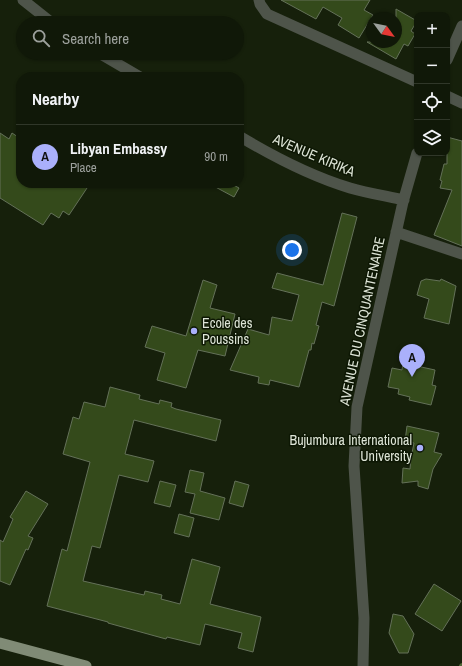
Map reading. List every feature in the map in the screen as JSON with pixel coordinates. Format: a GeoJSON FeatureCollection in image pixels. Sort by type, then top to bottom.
{"type":"FeatureCollection","features":[{"type":"Feature","properties":{"kind":"main road"},"geometry":{"type":"LineString","coordinates":[[0,644],[86,666]]}},
{"type":"Feature","properties":{"kind":"street"},"geometry":{"type":"LineString","coordinates":[[23,0],[43,16]]}},
{"type":"Feature","properties":{"kind":"street"},"geometry":{"type":"LineString","coordinates":[[259,0],[267,14],[414,81]]}},
{"type":"Feature","properties":{"kind":"street"},"geometry":{"type":"LineString","coordinates":[[450,53],[462,26]]}},
{"type":"Feature","properties":{"kind":"street"},"geometry":{"type":"LineString","coordinates":[[111,60],[131,72]]}},
{"type":"Feature","properties":{"kind":"street"},"geometry":{"type":"LineString","coordinates":[[450,97],[462,103]]}},
{"type":"Feature","properties":{"kind":"street","name":"AVENUE KIRIKA"},"geometry":{"type":"LineString","coordinates":[[244,139],[286,163],[328,180],[350,188],[404,200]]}},
{"type":"Feature","properties":{"kind":"street","name":"AVENUE DU CINQUANTENAIRE"},"geometry":{"type":"LineString","coordinates":[[363,666],[364,618],[354,466],[357,407],[396,232],[416,156]]}},
{"type":"Feature","properties":{"kind":"street"},"geometry":{"type":"LineString","coordinates":[[396,232],[462,254]]}},
{"type":"Feature","properties":{"kind":"building"},"geometry":{"type":"Polygon","coordinates":[[[281,0],[370,0],[364,10],[368,12],[366,12],[366,26],[359,38],[338,25],[342,18],[323,7],[316,19],[281,0]]]}},
{"type":"Feature","properties":{"kind":"building"},"geometry":{"type":"Polygon","coordinates":[[[402,12],[414,19],[414,26],[411,31],[414,33],[414,36],[408,46],[404,44],[402,48],[402,12]]]}},
{"type":"Feature","properties":{"kind":"building"},"geometry":{"type":"Polygon","coordinates":[[[377,48],[402,48],[396,59],[377,48]]]}},
{"type":"Feature","properties":{"kind":"building"},"geometry":{"type":"Polygon","coordinates":[[[0,133],[9,139],[12,133],[16,136],[16,188],[87,188],[69,215],[63,211],[59,218],[51,213],[43,225],[0,198],[0,133]]]}},
{"type":"Feature","properties":{"kind":"building"},"geometry":{"type":"Polygon","coordinates":[[[450,138],[462,141],[462,246],[434,235],[452,190],[440,188],[442,181],[440,180],[444,164],[447,164],[447,156],[450,156],[450,138]]]}},
{"type":"Feature","properties":{"kind":"building"},"geometry":{"type":"Polygon","coordinates":[[[217,188],[239,188],[234,197],[217,188]]]}},
{"type":"Feature","properties":{"kind":"building"},"geometry":{"type":"Polygon","coordinates":[[[342,213],[357,217],[334,306],[322,302],[316,325],[319,326],[314,344],[312,343],[311,350],[309,350],[299,387],[270,380],[269,385],[258,383],[259,377],[230,370],[248,329],[269,335],[272,317],[292,321],[299,295],[272,288],[277,273],[323,285],[342,213]]]}},
{"type":"Feature","properties":{"kind":"building"},"geometry":{"type":"Polygon","coordinates":[[[426,279],[440,281],[441,279],[456,286],[449,324],[424,318],[429,299],[417,295],[421,281],[426,279]]]}},
{"type":"Feature","properties":{"kind":"building"},"geometry":{"type":"Polygon","coordinates":[[[203,280],[217,285],[210,308],[235,314],[225,356],[198,350],[186,388],[157,380],[165,353],[145,347],[152,326],[186,336],[203,280]]]}},
{"type":"Feature","properties":{"kind":"building"},"geometry":{"type":"Polygon","coordinates":[[[403,363],[435,370],[432,385],[436,386],[431,405],[409,400],[410,397],[398,394],[399,389],[388,387],[392,368],[402,370],[403,363]]]}},
{"type":"Feature","properties":{"kind":"building"},"geometry":{"type":"Polygon","coordinates":[[[110,387],[140,395],[139,399],[159,404],[160,400],[172,403],[171,407],[176,409],[221,420],[216,441],[134,420],[125,454],[154,461],[148,482],[119,475],[100,548],[92,546],[83,581],[144,595],[145,591],[162,595],[161,599],[180,604],[192,559],[220,567],[210,604],[261,617],[253,652],[238,648],[242,633],[205,624],[200,645],[167,637],[166,639],[47,606],[62,549],[67,551],[90,462],[63,454],[73,417],[79,419],[84,402],[105,407],[110,387]]]}},
{"type":"Feature","properties":{"kind":"building"},"geometry":{"type":"Polygon","coordinates":[[[407,426],[439,433],[434,452],[442,454],[433,469],[428,489],[418,486],[418,481],[402,483],[403,468],[410,469],[414,443],[405,441],[407,426]]]}},
{"type":"Feature","properties":{"kind":"building"},"geometry":{"type":"Polygon","coordinates":[[[190,470],[204,473],[200,491],[225,498],[219,520],[190,513],[195,494],[185,492],[190,470]]]}},
{"type":"Feature","properties":{"kind":"building"},"geometry":{"type":"Polygon","coordinates":[[[160,481],[176,485],[170,507],[154,503],[160,481]]]}},
{"type":"Feature","properties":{"kind":"building"},"geometry":{"type":"Polygon","coordinates":[[[235,481],[249,485],[243,507],[229,503],[235,481]]]}},
{"type":"Feature","properties":{"kind":"building"},"geometry":{"type":"Polygon","coordinates":[[[26,491],[48,504],[28,536],[33,538],[28,550],[26,549],[10,585],[0,581],[0,540],[3,542],[13,519],[10,517],[26,491]]]}},
{"type":"Feature","properties":{"kind":"building"},"geometry":{"type":"Polygon","coordinates":[[[179,514],[194,518],[189,537],[174,533],[179,514]]]}},
{"type":"Feature","properties":{"kind":"building"},"geometry":{"type":"Polygon","coordinates":[[[434,584],[461,601],[442,631],[415,614],[434,584]]]}},
{"type":"Feature","properties":{"kind":"building"},"geometry":{"type":"Polygon","coordinates":[[[393,614],[403,616],[414,634],[408,653],[399,653],[389,633],[393,614]]]}},
{"type":"Feature","properties":{"kind":"place","name":"Ecole des Poussins"},"geometry":{"type":"Point","coordinates":[194,331]}},
{"type":"Feature","properties":{"kind":"place","name":"Libyan Embassy"},"geometry":{"type":"Point","coordinates":[412,377]}},
{"type":"Feature","properties":{"kind":"place","name":"Bujumbura International University"},"geometry":{"type":"Point","coordinates":[420,448]}}]}
